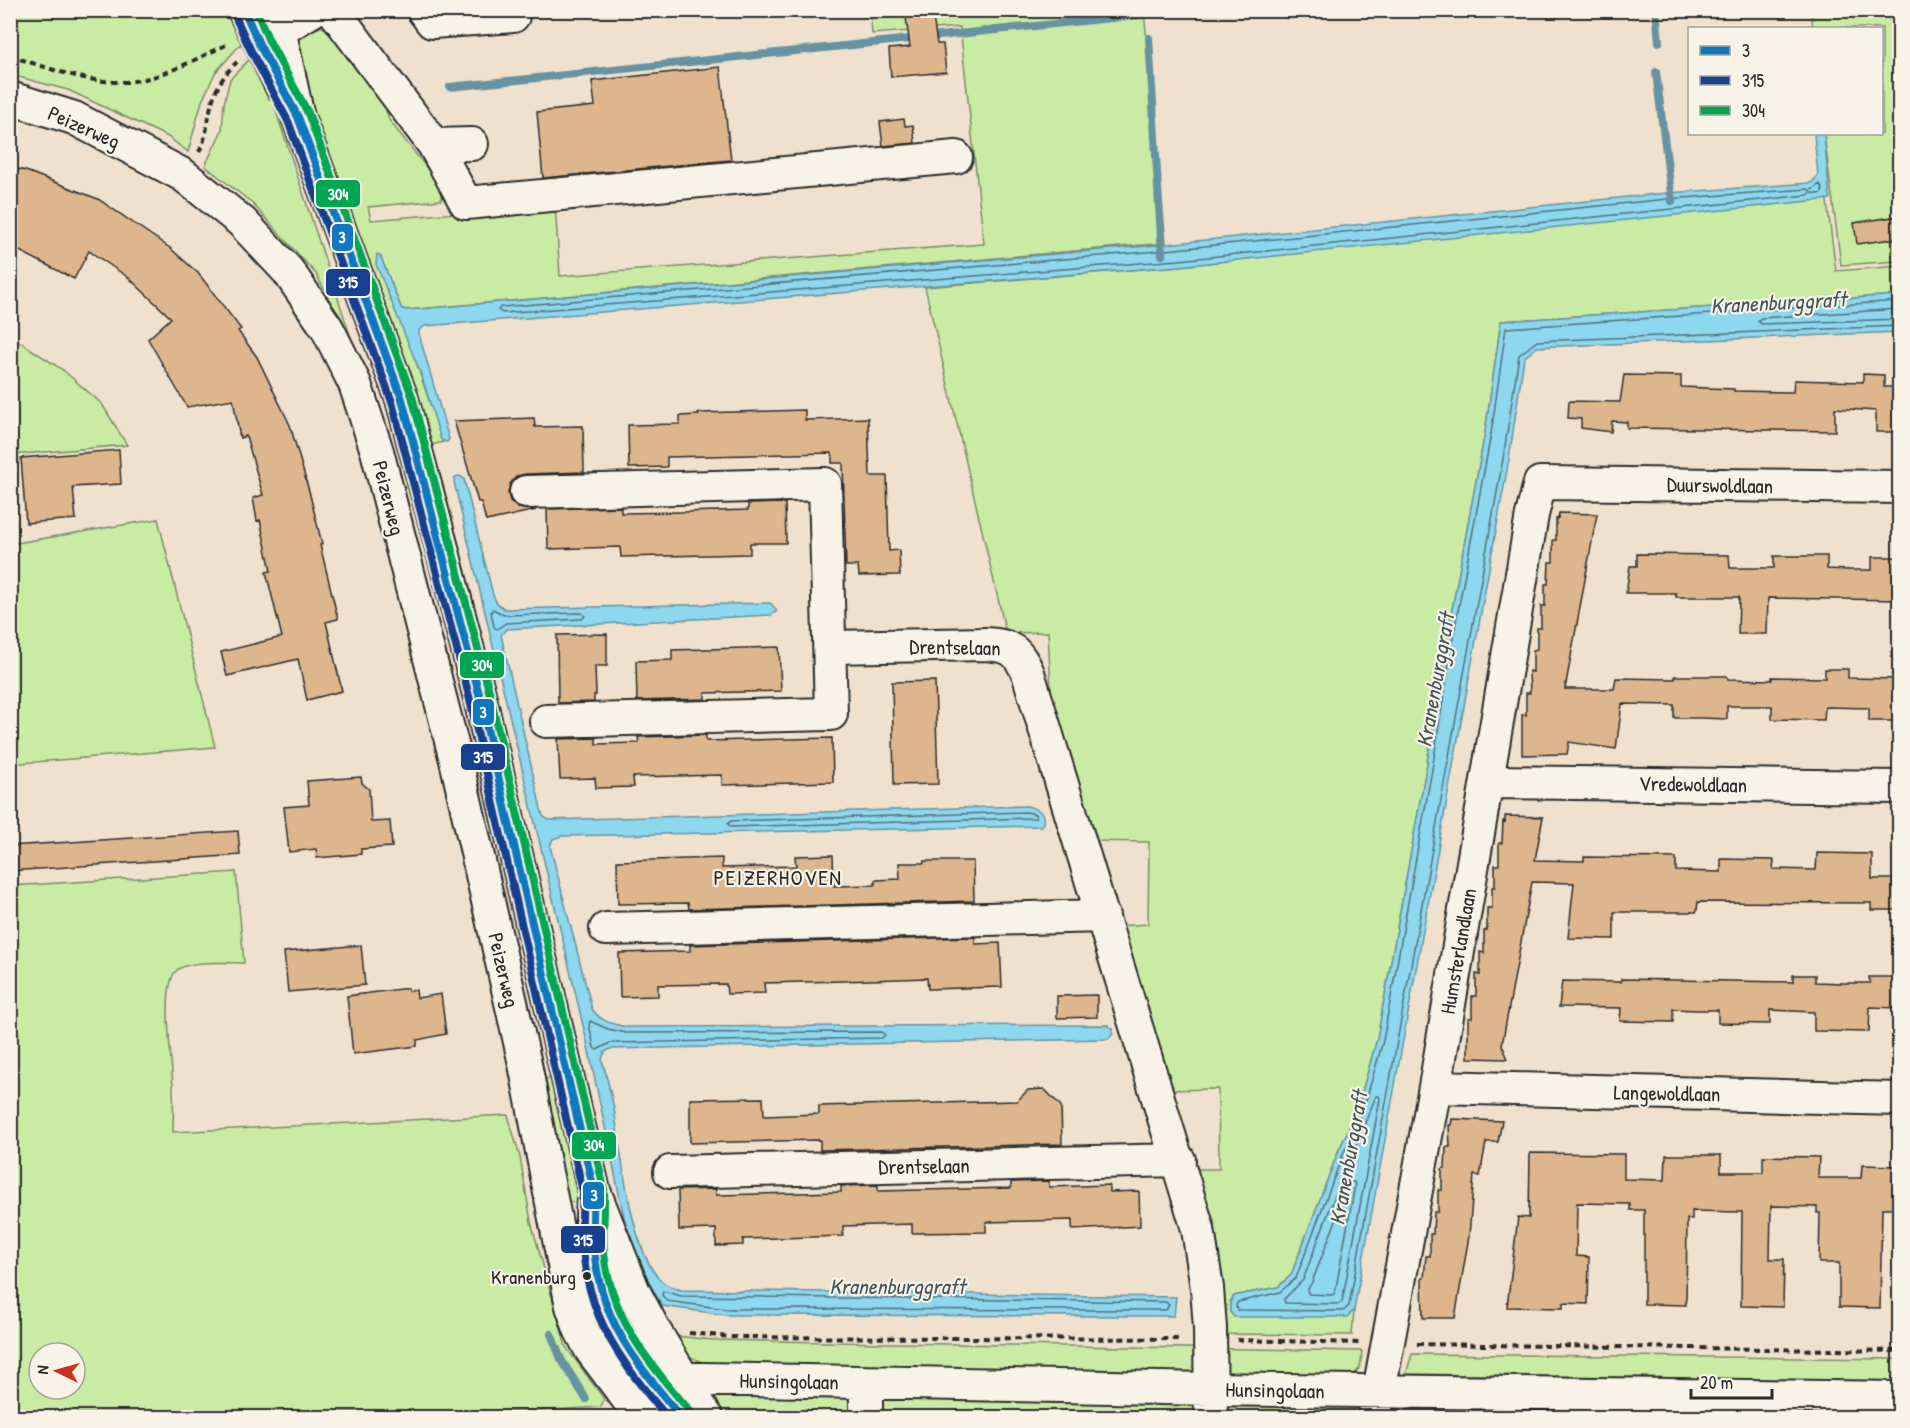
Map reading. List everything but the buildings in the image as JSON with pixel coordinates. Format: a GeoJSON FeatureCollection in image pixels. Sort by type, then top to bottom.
{"type":"FeatureCollection","features":[{"type":"Feature","properties":{"kind":"street"},"geometry":{"type":"LineString","coordinates":[[263,26],[313,10]]}},
{"type":"Feature","properties":{"kind":"street"},"geometry":{"type":"LineString","coordinates":[[333,10],[434,145],[466,203],[956,157]]}},
{"type":"Feature","properties":{"kind":"street"},"geometry":{"type":"LineString","coordinates":[[423,10],[432,22],[513,16]]}},
{"type":"Feature","properties":{"kind":"street","name":"Peizerweg"},"geometry":{"type":"LineString","coordinates":[[263,26],[402,399],[415,444],[479,694],[594,1191],[634,1292],[706,1418]]}},
{"type":"Feature","properties":{"kind":"street","name":"Peizerweg"},"geometry":{"type":"LineString","coordinates":[[10,98],[74,118],[183,175],[242,222],[288,271],[327,328],[355,384],[377,451],[453,749],[525,1064],[572,1305],[580,1329],[591,1350],[642,1418]]}},
{"type":"Feature","properties":{"kind":"street"},"geometry":{"type":"LineString","coordinates":[[434,145],[472,144]]}},
{"type":"Feature","properties":{"kind":"street","name":"Duurswoldlaan"},"geometry":{"type":"LineString","coordinates":[[1540,483],[1899,487]]}},
{"type":"Feature","properties":{"kind":"street","name":"Humsterlandlaan"},"geometry":{"type":"LineString","coordinates":[[1376,1404],[1435,1088],[1532,514],[1540,483]]}},
{"type":"Feature","properties":{"kind":"street"},"geometry":{"type":"LineString","coordinates":[[526,492],[825,484],[831,714],[546,721]]}},
{"type":"Feature","properties":{"kind":"street","name":"Drentselaan"},"geometry":{"type":"LineString","coordinates":[[830,647],[986,644],[1011,648],[1020,657],[1028,673],[1198,1229],[1207,1288],[1211,1403]]}},
{"type":"Feature","properties":{"kind":"street","name":"Vredewoldlaan"},"geometry":{"type":"LineString","coordinates":[[1487,782],[1899,787]]}},
{"type":"Feature","properties":{"kind":"street"},"geometry":{"type":"LineString","coordinates":[[606,929],[1103,916]]}},
{"type":"Feature","properties":{"kind":"street"},"geometry":{"type":"LineString","coordinates":[[525,1064],[564,1056]]}},
{"type":"Feature","properties":{"kind":"street","name":"Langewoldlaan"},"geometry":{"type":"LineString","coordinates":[[1435,1088],[1899,1099]]}},
{"type":"Feature","properties":{"kind":"street","name":"Drentselaan"},"geometry":{"type":"LineString","coordinates":[[670,1172],[1179,1161]]}},
{"type":"Feature","properties":{"kind":"street","name":"Peizerweg"},"geometry":{"type":"LineString","coordinates":[[594,1191],[591,1224],[593,1255],[609,1316],[633,1358],[682,1418]]}},
{"type":"Feature","properties":{"kind":"street","name":"Hunsingolaan"},"geometry":{"type":"LineString","coordinates":[[650,1378],[866,1383],[1211,1403],[1376,1404],[1899,1398]]}},
{"type":"Feature","properties":{"kind":"street"},"geometry":{"type":"LineString","coordinates":[[866,1383],[866,1418]]}},
{"type":"Feature","properties":{"kind":"path"},"geometry":{"type":"LineString","coordinates":[[10,56],[86,79],[125,82],[165,73],[263,26]]}},
{"type":"Feature","properties":{"kind":"path"},"geometry":{"type":"LineString","coordinates":[[183,175],[204,142],[210,108],[222,79],[240,59],[263,26]]}},
{"type":"Feature","properties":{"kind":"green space"},"geometry":{"type":"Polygon","coordinates":[[[10,11],[234,11],[246,38],[215,73],[202,101],[188,152],[168,137],[68,90],[11,75],[10,11]]]}},
{"type":"Feature","properties":{"kind":"green space"},"geometry":{"type":"Polygon","coordinates":[[[870,11],[1144,11],[1166,243],[408,310],[402,309],[380,255],[443,442],[428,446],[293,53],[298,39],[306,32],[321,27],[335,31],[381,93],[389,120],[441,186],[441,200],[368,207],[371,220],[555,205],[560,276],[984,244],[960,27],[872,34],[870,11]]]}},
{"type":"Feature","properties":{"kind":"green space"},"geometry":{"type":"Polygon","coordinates":[[[1811,11],[1899,11],[1899,261],[1841,265],[1824,135],[1883,135],[1883,27],[1813,27],[1811,11]]]}},
{"type":"Feature","properties":{"kind":"green space"},"geometry":{"type":"Polygon","coordinates":[[[258,57],[355,350],[316,274],[251,202],[205,166],[222,130],[224,104],[230,79],[249,60],[258,57]]]}},
{"type":"Feature","properties":{"kind":"green space"},"geometry":{"type":"Polygon","coordinates":[[[1826,194],[1836,271],[1899,266],[1899,295],[1501,321],[1485,433],[1377,1039],[1356,1113],[1338,1152],[1291,1275],[1278,1287],[1234,1296],[1230,1302],[1230,1312],[1346,1317],[1354,1310],[1352,1335],[1219,1334],[1193,1169],[1219,1169],[1218,1089],[1168,1090],[1118,926],[1148,924],[1149,842],[1088,841],[1052,712],[1048,632],[1006,633],[925,287],[1179,266],[1826,194]]]}},
{"type":"Feature","properties":{"kind":"green space"},"geometry":{"type":"Polygon","coordinates":[[[11,336],[63,370],[102,404],[127,445],[11,455],[11,336]]]}},
{"type":"Feature","properties":{"kind":"green space"},"geometry":{"type":"Polygon","coordinates":[[[158,519],[215,747],[11,764],[11,544],[158,519]]]}},
{"type":"Feature","properties":{"kind":"green space"},"geometry":{"type":"Polygon","coordinates":[[[236,872],[244,963],[208,962],[189,965],[176,971],[171,980],[168,1028],[173,1132],[508,1115],[520,1157],[531,1222],[566,1347],[604,1399],[601,1407],[538,1411],[11,1414],[11,886],[236,872]]]}},
{"type":"Feature","properties":{"kind":"green space"},"geometry":{"type":"Polygon","coordinates":[[[548,1078],[555,1080],[579,1201],[566,1203],[544,1081],[548,1078]]]}},
{"type":"Feature","properties":{"kind":"green space"},"geometry":{"type":"Polygon","coordinates":[[[666,1335],[713,1340],[1362,1351],[1357,1371],[1355,1374],[1346,1376],[709,1364],[690,1356],[666,1335]]]}},
{"type":"Feature","properties":{"kind":"green space"},"geometry":{"type":"Polygon","coordinates":[[[1412,1354],[1899,1359],[1899,1381],[1406,1374],[1412,1354]]]}},
{"type":"Feature","properties":{"kind":"green space"},"geometry":{"type":"Polygon","coordinates":[[[700,1393],[1354,1406],[1352,1418],[716,1418],[700,1393]]]}},
{"type":"Feature","properties":{"kind":"green space"},"geometry":{"type":"Polygon","coordinates":[[[1387,1408],[1900,1414],[1899,1418],[1385,1418],[1387,1408]]]}},
{"type":"Feature","properties":{"kind":"water"},"geometry":{"type":"Polygon","coordinates":[[[1814,135],[1824,135],[1830,199],[1179,266],[425,326],[419,330],[419,334],[449,439],[447,442],[441,440],[422,377],[376,264],[377,254],[380,255],[402,309],[408,310],[1147,246],[1667,193],[1811,183],[1818,176],[1814,135]]]}},
{"type":"Feature","properties":{"kind":"water"},"geometry":{"type":"Polygon","coordinates":[[[1899,295],[1899,332],[1537,347],[1524,358],[1509,459],[1354,1310],[1347,1317],[1234,1317],[1230,1312],[1230,1302],[1234,1296],[1278,1287],[1291,1275],[1338,1152],[1356,1113],[1377,1039],[1485,433],[1501,321],[1899,295]]]}},
{"type":"Feature","properties":{"kind":"water"},"geometry":{"type":"Polygon","coordinates":[[[460,476],[464,479],[493,595],[497,603],[505,609],[770,603],[776,609],[776,612],[771,615],[506,629],[501,635],[541,809],[543,816],[549,820],[1027,806],[1038,810],[1043,815],[1042,826],[561,836],[553,839],[550,846],[592,1009],[599,1017],[627,1027],[1108,1025],[1113,1029],[1113,1034],[1108,1039],[610,1049],[605,1052],[602,1059],[614,1109],[629,1202],[643,1251],[653,1270],[666,1284],[681,1290],[1176,1297],[1174,1316],[726,1315],[662,1306],[642,1269],[628,1236],[587,1042],[454,482],[455,477],[460,476]]]}},
{"type":"Feature","properties":{"kind":"waterway"},"geometry":{"type":"LineString","coordinates":[[450,87],[1188,10]]}},
{"type":"Feature","properties":{"kind":"waterway"},"geometry":{"type":"LineString","coordinates":[[1656,10],[1659,42]]}},
{"type":"Feature","properties":{"kind":"waterway"},"geometry":{"type":"LineString","coordinates":[[1149,38],[1162,255]]}},
{"type":"Feature","properties":{"kind":"waterway"},"geometry":{"type":"LineString","coordinates":[[1656,72],[1672,201]]}},
{"type":"Feature","properties":{"kind":"waterway","name":"Kranenburggraft"},"geometry":{"type":"LineString","coordinates":[[551,1334],[561,1359],[586,1399]]}},
{"type":"Feature","properties":{"kind":"transit line","name":"3"},"geometry":{"type":"LineString","coordinates":[[244,10],[260,46],[298,117],[402,399],[479,694],[594,1191],[595,1260],[601,1289],[610,1315],[623,1339],[639,1364],[682,1418]]}},
{"type":"Feature","properties":{"kind":"transit line","name":"304"},"geometry":{"type":"LineString","coordinates":[[256,10],[269,41],[308,113],[412,396],[489,691],[604,1189],[603,1237],[608,1277],[623,1319],[634,1339],[660,1376],[690,1411]]}},
{"type":"Feature","properties":{"kind":"transit line","name":"315"},"geometry":{"type":"LineString","coordinates":[[234,14],[288,121],[392,402],[469,696],[583,1192],[584,1260],[590,1289],[599,1315],[626,1365],[668,1418]]}},
{"type":"Feature","properties":{"kind":"place","name":"Kranenburg"},"geometry":{"type":"Point","coordinates":[587,1276]}},
{"type":"Feature","properties":{"kind":"district","name":"PEIZERHOVEN"},"geometry":{"type":"Point","coordinates":[778,877]}}]}
